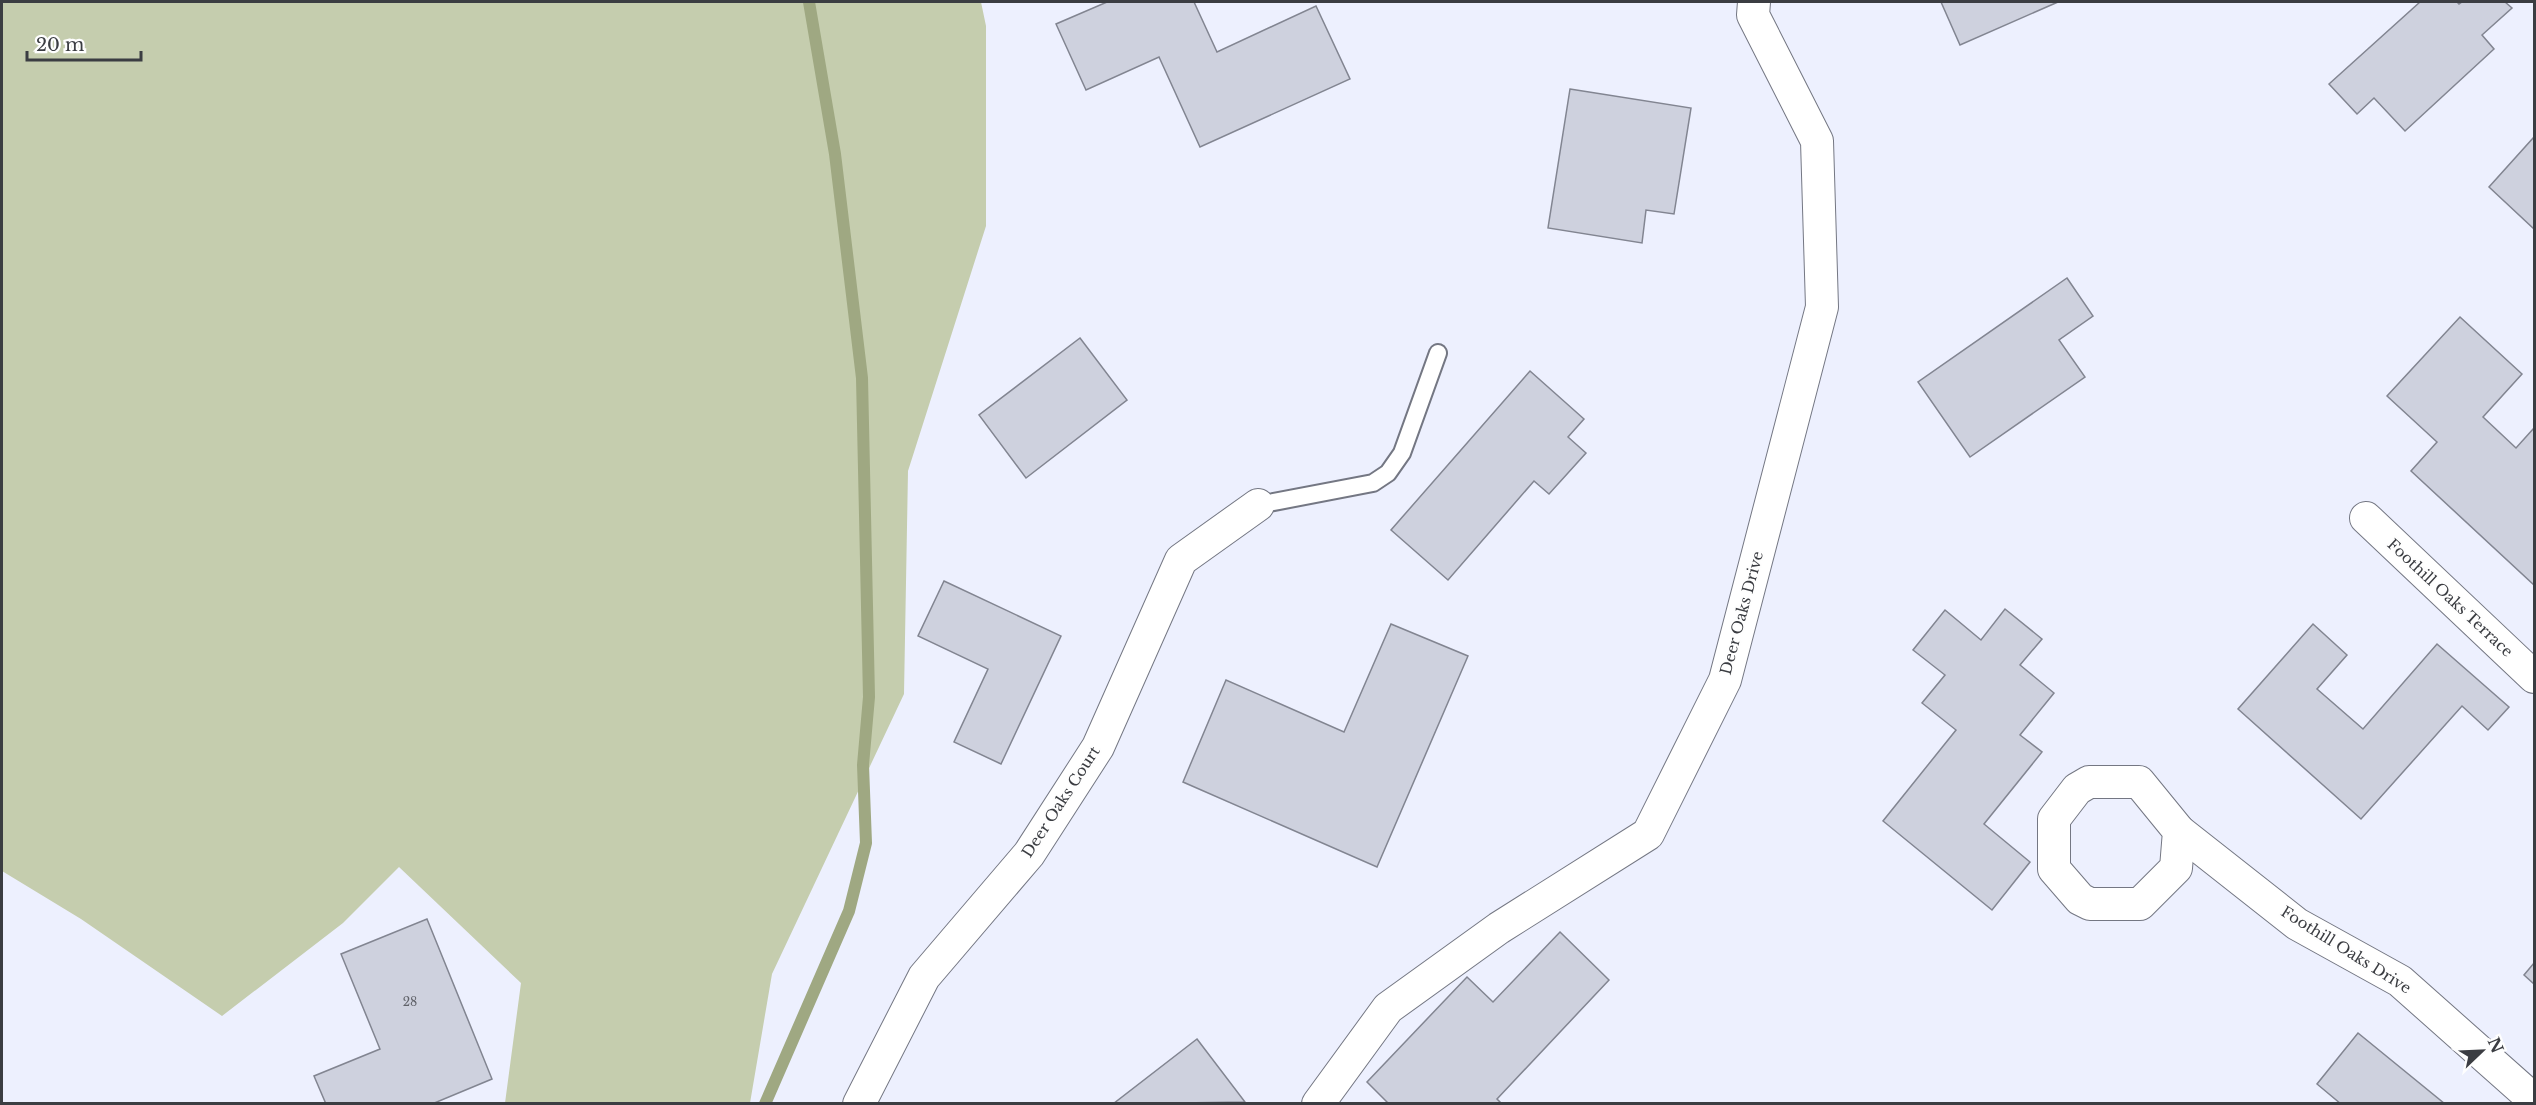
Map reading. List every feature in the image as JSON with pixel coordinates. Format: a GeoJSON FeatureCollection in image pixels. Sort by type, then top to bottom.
{"type":"FeatureCollection","features":[{"type":"Feature","properties":{"kind":"street","name":"Deer Oaks Drive"},"geometry":{"type":"LineString","coordinates":[[1318,1104],[1388,1008],[1499,928],[1648,834],[1725,680],[1822,307],[1817,141],[1753,15],[1754,2]]}},
{"type":"Feature","properties":{"kind":"street","name":"Deer Oaks Court"},"geometry":{"type":"LineString","coordinates":[[859,1104],[924,977],[1029,854],[1098,747],[1181,560],[1258,505]]}},
{"type":"Feature","properties":{"kind":"street","name":"Foothill Oaks Terrace"},"geometry":{"type":"LineString","coordinates":[[2366,518],[2535,677]]}},
{"type":"Feature","properties":{"kind":"street","name":"Foothill Oaks Drive"},"geometry":{"type":"LineString","coordinates":[[2179,831],[2176,868],[2140,904],[2090,904],[2080,899],[2055,869],[2054,819],[2077,789],[2089,782],[2139,782],[2179,831],[2297,924],[2400,981],[2535,1100]]}},
{"type":"Feature","properties":{"kind":"lane"},"geometry":{"type":"LineString","coordinates":[[1258,505],[1373,483],[1388,473],[1402,453],[1438,353]]}},
{"type":"Feature","properties":{"kind":"green space"},"geometry":{"type":"Polygon","coordinates":[[[2,2],[981,2],[986,26],[986,226],[908,471],[904,694],[772,974],[750,1103],[505,1103],[521,983],[399,867],[343,923],[222,1016],[81,919],[2,871],[2,2]]]}},
{"type":"Feature","properties":{"kind":"building"},"geometry":{"type":"Polygon","coordinates":[[[1107,2],[1194,2],[1217,52],[1316,6],[1350,79],[1200,147],[1159,57],[1086,90],[1056,24],[1107,2]]]}},
{"type":"Feature","properties":{"kind":"building"},"geometry":{"type":"Polygon","coordinates":[[[1941,2],[2058,2],[1960,45],[1941,2]]]}},
{"type":"Feature","properties":{"kind":"building"},"geometry":{"type":"Polygon","coordinates":[[[2420,2],[2457,2],[2459,4],[2462,2],[2505,2],[2512,8],[2482,35],[2494,49],[2405,131],[2374,98],[2357,114],[2329,84],[2420,2]]]}},
{"type":"Feature","properties":{"kind":"building"},"geometry":{"type":"Polygon","coordinates":[[[1570,89],[1691,108],[1674,214],[1646,210],[1642,243],[1548,228],[1570,89]]]}},
{"type":"Feature","properties":{"kind":"building"},"geometry":{"type":"Polygon","coordinates":[[[2534,137],[2534,229],[2489,187],[2534,137]]]}},
{"type":"Feature","properties":{"kind":"building"},"geometry":{"type":"Polygon","coordinates":[[[2067,278],[2093,316],[2059,340],[2085,377],[1970,457],[1918,382],[2067,278]]]}},
{"type":"Feature","properties":{"kind":"building"},"geometry":{"type":"Polygon","coordinates":[[[2460,317],[2522,374],[2483,417],[2516,448],[2534,428],[2534,585],[2411,471],[2437,442],[2387,396],[2460,317]]]}},
{"type":"Feature","properties":{"kind":"building"},"geometry":{"type":"Polygon","coordinates":[[[1080,338],[1127,400],[1026,478],[979,415],[1080,338]]]}},
{"type":"Feature","properties":{"kind":"building"},"geometry":{"type":"Polygon","coordinates":[[[1530,371],[1584,419],[1568,437],[1586,453],[1549,494],[1534,481],[1448,580],[1391,530],[1530,371]]]}},
{"type":"Feature","properties":{"kind":"building"},"geometry":{"type":"Polygon","coordinates":[[[944,581],[1061,636],[1001,764],[954,742],[988,669],[918,636],[944,581]]]}},
{"type":"Feature","properties":{"kind":"building"},"geometry":{"type":"Polygon","coordinates":[[[2005,609],[2042,639],[2020,665],[2054,693],[2020,735],[2042,752],[1984,824],[2030,862],[1992,910],[1883,821],[1956,730],[1922,703],[1945,675],[1913,650],[1945,610],[1981,640],[2005,609]]]}},
{"type":"Feature","properties":{"kind":"building"},"geometry":{"type":"Polygon","coordinates":[[[1391,624],[1468,656],[1377,867],[1183,782],[1226,680],[1344,732],[1391,624]]]}},
{"type":"Feature","properties":{"kind":"building"},"geometry":{"type":"Polygon","coordinates":[[[2313,624],[2347,655],[2317,689],[2363,729],[2437,644],[2509,707],[2488,730],[2462,706],[2361,819],[2238,709],[2313,624]]]}},
{"type":"Feature","properties":{"kind":"building"},"geometry":{"type":"Polygon","coordinates":[[[427,919],[492,1079],[432,1104],[326,1104],[314,1076],[380,1049],[341,954],[427,919]]]}},
{"type":"Feature","properties":{"kind":"building"},"geometry":{"type":"Polygon","coordinates":[[[1560,932],[1609,980],[1497,1099],[1502,1104],[1389,1104],[1367,1082],[1467,977],[1493,1002],[1560,932]]]}},
{"type":"Feature","properties":{"kind":"building"},"geometry":{"type":"Polygon","coordinates":[[[2534,963],[2534,984],[2524,975],[2534,963]]]}},
{"type":"Feature","properties":{"kind":"building"},"geometry":{"type":"Polygon","coordinates":[[[2358,1033],[2445,1104],[2341,1104],[2317,1084],[2358,1033]]]}},
{"type":"Feature","properties":{"kind":"building"},"geometry":{"type":"Polygon","coordinates":[[[1197,1039],[1245,1102],[1113,1104],[1197,1039]]]}},
{"type":"Feature","properties":{"kind":"waterway"},"geometry":{"type":"LineString","coordinates":[[765,1104],[849,911],[866,843],[863,765],[869,697],[862,378],[835,154],[809,2]]}}]}
